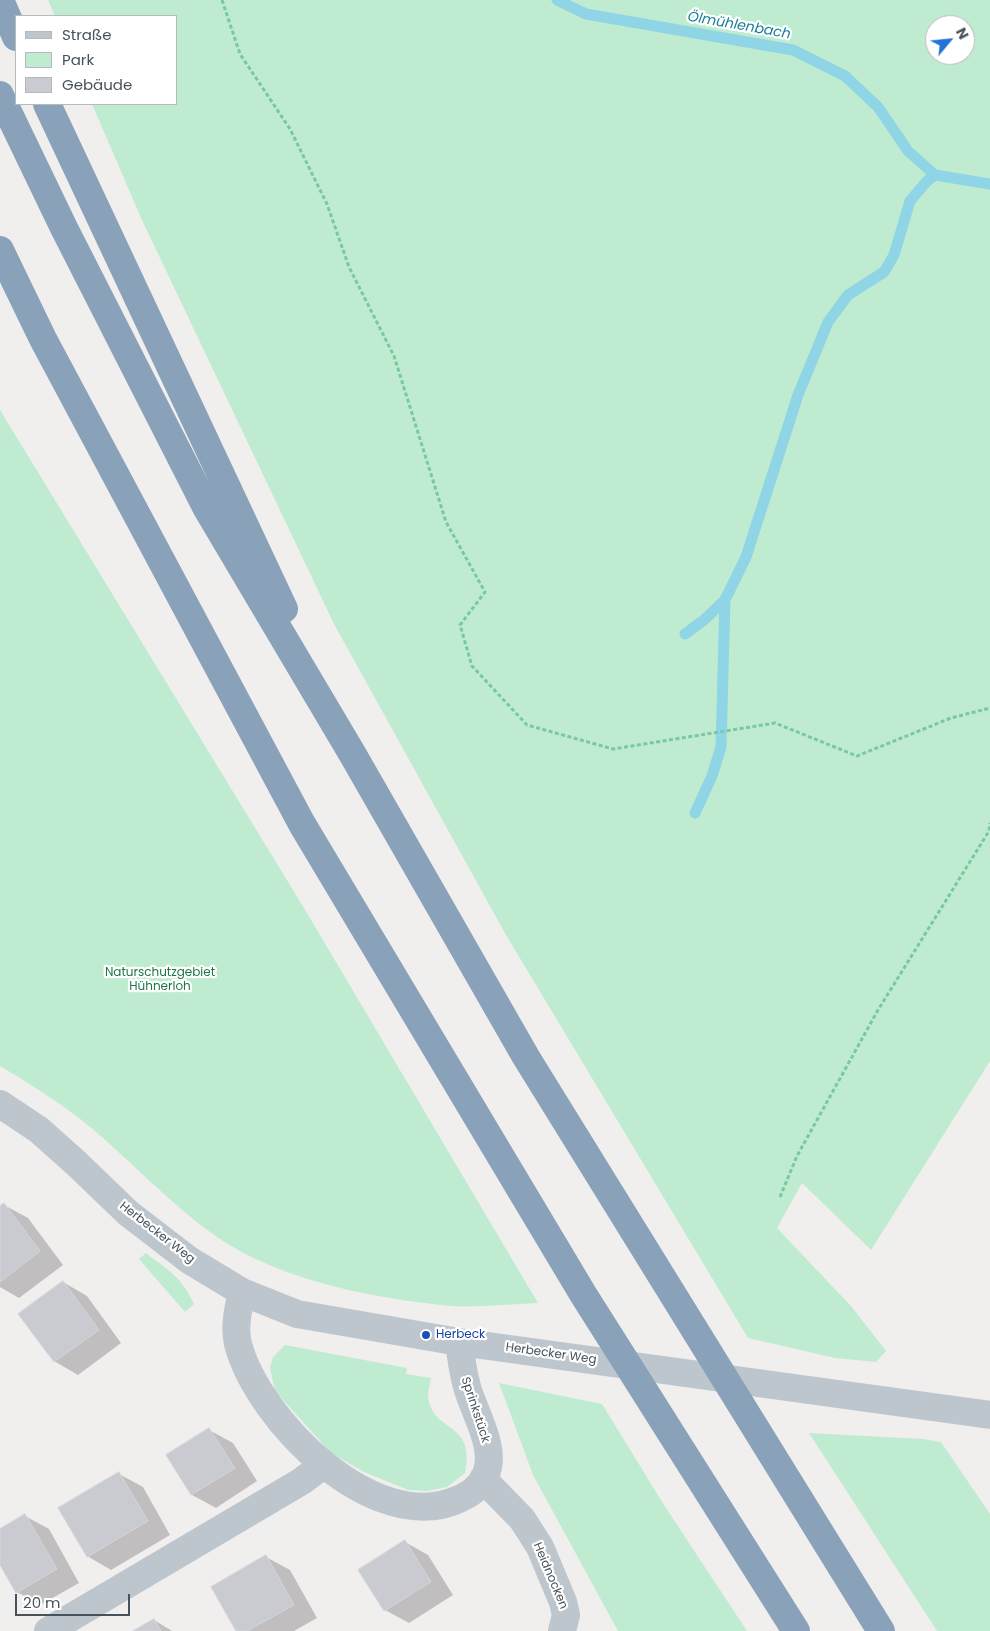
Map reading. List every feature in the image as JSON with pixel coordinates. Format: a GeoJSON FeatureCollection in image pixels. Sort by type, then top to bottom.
{"type":"FeatureCollection","features":[{"type":"Feature","properties":{"kind":"highway"},"geometry":{"type":"LineString","coordinates":[[0,0],[15,35]]}},
{"type":"Feature","properties":{"kind":"highway"},"geometry":{"type":"LineString","coordinates":[[0,94],[64,228],[206,507],[353,755],[526,1056],[881,1631]]}},
{"type":"Feature","properties":{"kind":"highway"},"geometry":{"type":"LineString","coordinates":[[47,105],[353,755]]}},
{"type":"Feature","properties":{"kind":"highway"},"geometry":{"type":"LineString","coordinates":[[0,250],[44,339],[302,824],[583,1294],[796,1631]]}},
{"type":"Feature","properties":{"kind":"street","name":"Herbecker Weg"},"geometry":{"type":"LineString","coordinates":[[0,1104],[39,1130],[128,1213],[189,1260],[242,1292],[297,1314],[464,1342],[879,1398],[990,1415]]}},
{"type":"Feature","properties":{"kind":"street"},"geometry":{"type":"LineString","coordinates":[[242,1292],[237,1311],[238,1344],[252,1378],[266,1400],[296,1437],[323,1465],[353,1485],[389,1501],[420,1508],[449,1504],[468,1495],[476,1489],[483,1479]]}},
{"type":"Feature","properties":{"kind":"street","name":"Sprinkstück"},"geometry":{"type":"LineString","coordinates":[[464,1342],[462,1369],[488,1448],[488,1466],[483,1479]]}},
{"type":"Feature","properties":{"kind":"street"},"geometry":{"type":"LineString","coordinates":[[48,1631],[302,1481],[323,1465]]}},
{"type":"Feature","properties":{"kind":"street","name":"Heidnocken"},"geometry":{"type":"LineString","coordinates":[[483,1479],[522,1520],[540,1547],[563,1602],[566,1615],[562,1631]]}},
{"type":"Feature","properties":{"kind":"path"},"geometry":{"type":"LineString","coordinates":[[222,0],[240,54],[290,129],[327,204],[349,267],[394,356],[446,522],[485,592],[460,626],[472,666],[527,725],[613,749],[775,723],[856,756],[951,718],[990,708]]}},
{"type":"Feature","properties":{"kind":"path"},"geometry":{"type":"LineString","coordinates":[[780,1197],[797,1156],[874,1019],[989,831],[990,824]]}},
{"type":"Feature","properties":{"kind":"green space"},"geometry":{"type":"Polygon","coordinates":[[[48,0],[990,0],[990,1061],[871,1250],[802,1183],[777,1228],[851,1306],[886,1351],[876,1362],[835,1358],[748,1338],[506,935],[334,624],[141,218],[92,105],[178,105],[178,15],[55,15],[48,0]]]}},
{"type":"Feature","properties":{"kind":"green space","name":"Naturschutzgebiet Hühnerloh"},"geometry":{"type":"Polygon","coordinates":[[[0,410],[304,908],[538,1303],[472,1307],[422,1303],[329,1285],[269,1265],[217,1237],[181,1209],[79,1118],[0,1066],[0,410]]]}},
{"type":"Feature","properties":{"kind":"green space"},"geometry":{"type":"Polygon","coordinates":[[[146,1253],[174,1275],[184,1287],[194,1304],[185,1312],[139,1259],[146,1253]]]}},
{"type":"Feature","properties":{"kind":"green space"},"geometry":{"type":"Polygon","coordinates":[[[285,1345],[407,1368],[406,1374],[431,1378],[428,1397],[431,1409],[437,1417],[459,1435],[465,1444],[467,1456],[465,1473],[447,1487],[428,1491],[408,1490],[364,1472],[331,1453],[275,1391],[270,1368],[273,1357],[285,1345]]]}},
{"type":"Feature","properties":{"kind":"green space"},"geometry":{"type":"Polygon","coordinates":[[[499,1383],[602,1404],[664,1505],[747,1631],[618,1631],[533,1475],[499,1383]]]}},
{"type":"Feature","properties":{"kind":"green space"},"geometry":{"type":"Polygon","coordinates":[[[809,1433],[923,1439],[941,1442],[990,1514],[990,1631],[937,1631],[809,1433]]]}},
{"type":"Feature","properties":{"kind":"building"},"geometry":{"type":"Polygon","coordinates":[[[4,1203],[40,1251],[0,1282],[0,1206],[4,1203]]]}},
{"type":"Feature","properties":{"kind":"building"},"geometry":{"type":"Polygon","coordinates":[[[63,1281],[99,1330],[54,1362],[18,1314],[63,1281]]]}},
{"type":"Feature","properties":{"kind":"building"},"geometry":{"type":"Polygon","coordinates":[[[209,1428],[235,1468],[191,1495],[166,1455],[209,1428]]]}},
{"type":"Feature","properties":{"kind":"building"},"geometry":{"type":"Polygon","coordinates":[[[119,1472],[148,1521],[87,1557],[58,1508],[119,1472]]]}},
{"type":"Feature","properties":{"kind":"building"},"geometry":{"type":"Polygon","coordinates":[[[25,1514],[57,1569],[16,1593],[0,1565],[0,1529],[25,1514]]]}},
{"type":"Feature","properties":{"kind":"building"},"geometry":{"type":"Polygon","coordinates":[[[405,1540],[431,1582],[384,1611],[358,1570],[405,1540]]]}},
{"type":"Feature","properties":{"kind":"building"},"geometry":{"type":"Polygon","coordinates":[[[266,1555],[294,1605],[247,1631],[236,1631],[211,1587],[266,1555]]]}},
{"type":"Feature","properties":{"kind":"building"},"geometry":{"type":"Polygon","coordinates":[[[154,1619],[161,1631],[133,1631],[154,1619]]]}},
{"type":"Feature","properties":{"kind":"waterway","name":"Ölmühlenbach"},"geometry":{"type":"LineString","coordinates":[[557,0],[586,14],[793,50],[845,76],[878,107],[908,151],[935,175],[990,184]]}},
{"type":"Feature","properties":{"kind":"waterway"},"geometry":{"type":"LineString","coordinates":[[695,813],[712,776],[721,747],[725,600],[746,557],[798,395],[828,322],[848,295],[884,272],[894,255],[910,201],[927,181],[935,175]]}},
{"type":"Feature","properties":{"kind":"waterway"},"geometry":{"type":"LineString","coordinates":[[685,634],[704,620],[725,600]]}},
{"type":"Feature","properties":{"kind":"place","name":"Herbeck"},"geometry":{"type":"Point","coordinates":[426,1335]}}]}
